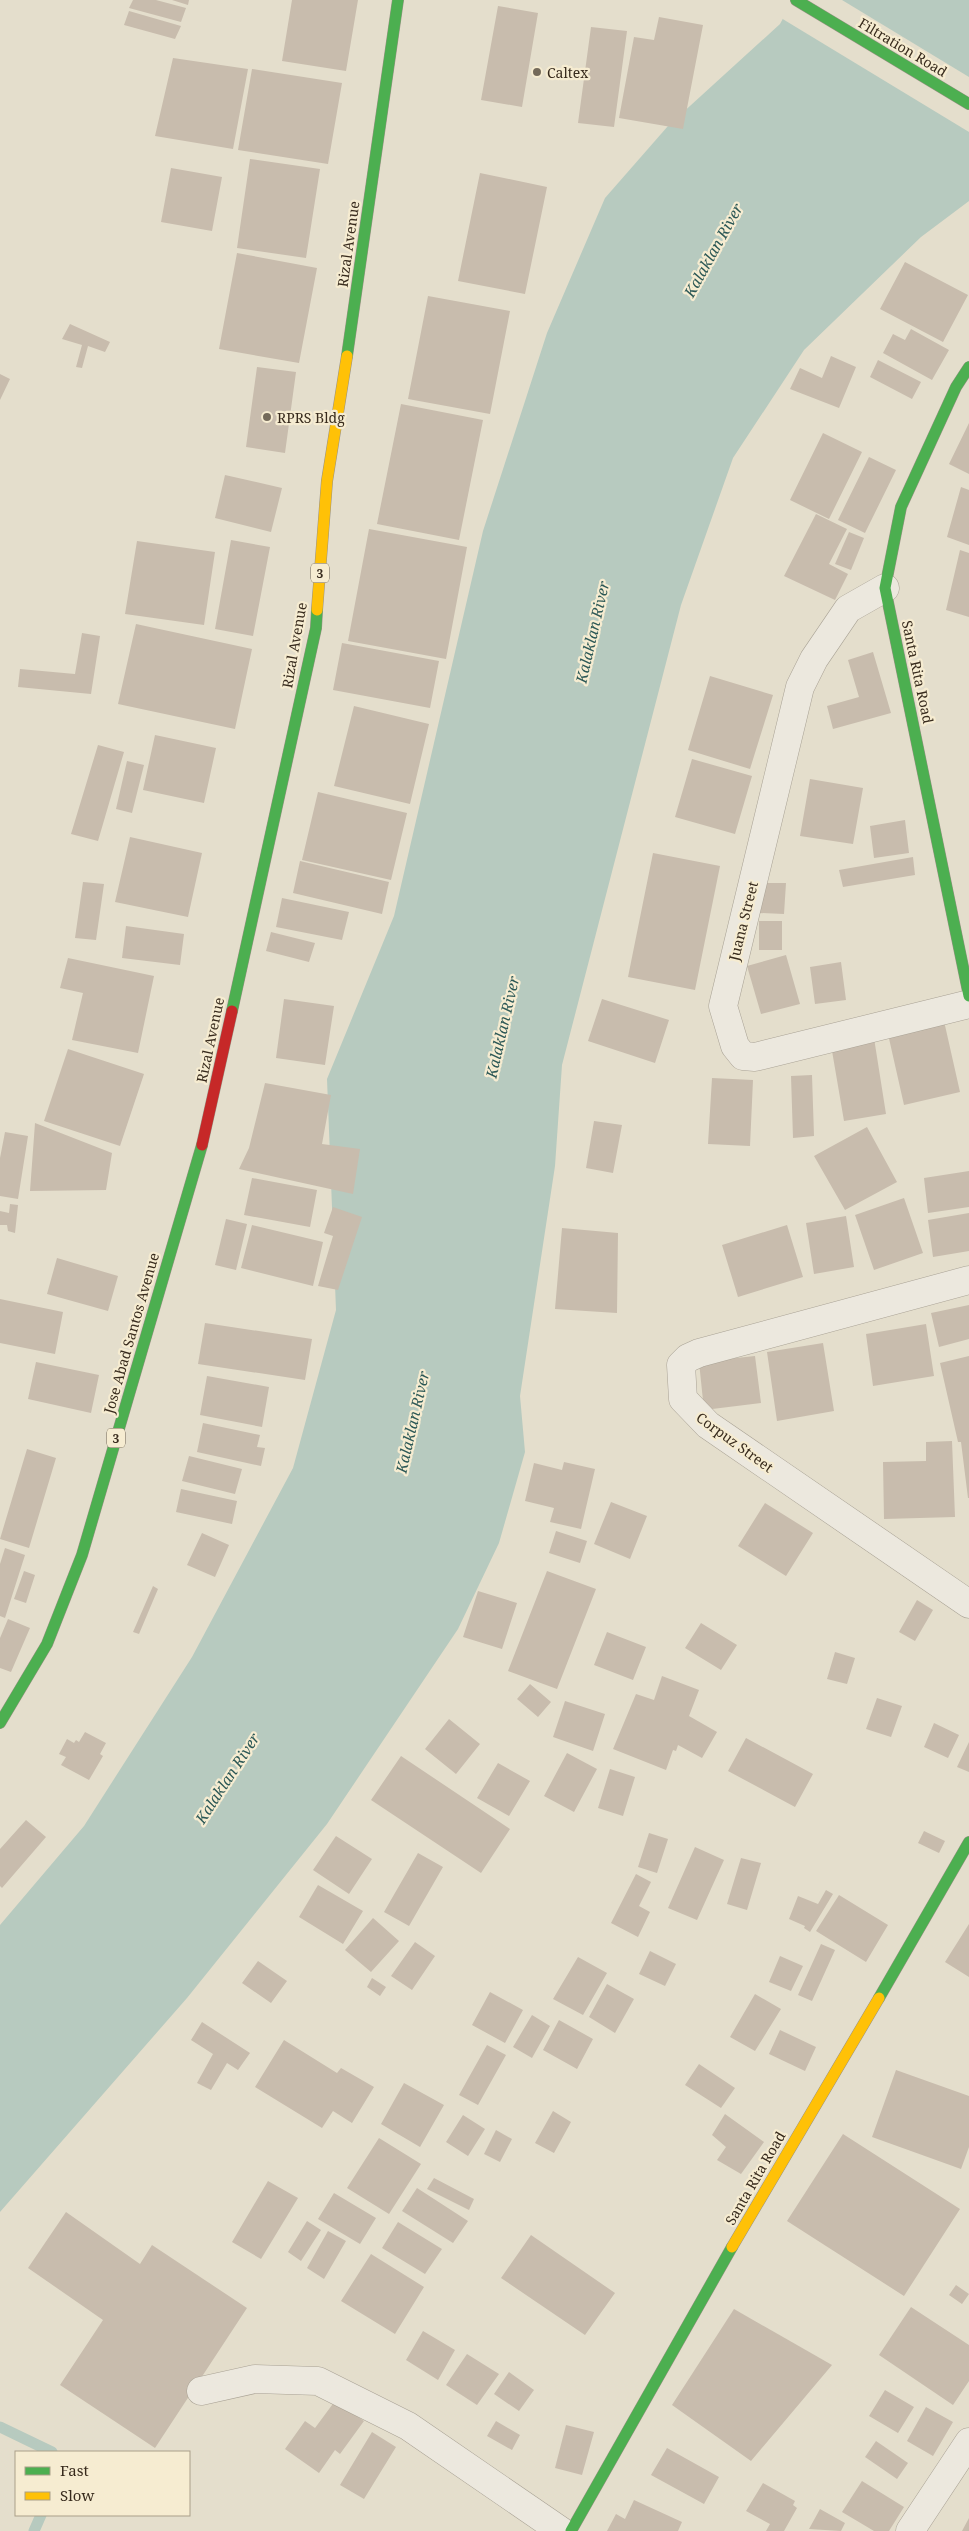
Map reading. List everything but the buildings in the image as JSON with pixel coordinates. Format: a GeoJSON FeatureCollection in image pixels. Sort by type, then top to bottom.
{"type":"FeatureCollection","features":[{"type":"Feature","properties":{"kind":"main road","name":"Rizal Avenue"},"geometry":{"type":"LineString","coordinates":[[203,1140],[316,628],[327,481],[354,312],[398,0]]}},
{"type":"Feature","properties":{"kind":"main road","name":"Filtration Road"},"geometry":{"type":"LineString","coordinates":[[796,0],[969,104]]}},
{"type":"Feature","properties":{"kind":"main road","name":"Santa Rita Road"},"geometry":{"type":"LineString","coordinates":[[969,367],[956,386],[901,507],[885,588],[969,996]]}},
{"type":"Feature","properties":{"kind":"main road","name":"Jose Abad Santos Avenue"},"geometry":{"type":"LineString","coordinates":[[0,1723],[47,1644],[82,1555],[203,1140]]}},
{"type":"Feature","properties":{"kind":"main road","name":"Santa Rita Road"},"geometry":{"type":"LineString","coordinates":[[571,2531],[773,2176],[860,2031],[969,1842]]}},
{"type":"Feature","properties":{"kind":"street","name":"Juana Street"},"geometry":{"type":"LineString","coordinates":[[885,588],[848,609],[814,659],[800,687],[723,1006],[735,1046],[743,1056],[755,1057],[969,1004]]}},
{"type":"Feature","properties":{"kind":"street","name":"Corpuz Street"},"geometry":{"type":"LineString","coordinates":[[969,1280],[699,1353],[688,1358],[681,1365],[683,1399],[708,1425],[969,1604]]}},
{"type":"Feature","properties":{"kind":"street"},"geometry":{"type":"LineString","coordinates":[[201,2391],[255,2379],[318,2381],[408,2426],[561,2531]]}},
{"type":"Feature","properties":{"kind":"street"},"geometry":{"type":"LineString","coordinates":[[910,2531],[969,2442]]}},
{"type":"Feature","properties":{"kind":"water","name":"Kalaklan River"},"geometry":{"type":"Polygon","coordinates":[[[793,0],[969,0],[969,201],[921,237],[804,350],[733,458],[681,605],[562,1065],[555,1166],[520,1396],[525,1452],[499,1543],[458,1629],[327,1824],[187,1998],[0,2212],[0,1925],[84,1826],[192,1657],[293,1468],[336,1310],[327,1079],[394,916],[483,531],[547,333],[605,198],[668,126],[780,24],[793,0]]]}},
{"type":"Feature","properties":{"kind":"pier"},"geometry":{"type":"Polygon","coordinates":[[[790,0],[842,0],[969,77],[969,132],[781,18],[790,0]]]}},
{"type":"Feature","properties":{"kind":"waterway"},"geometry":{"type":"LineString","coordinates":[[0,2427],[50,2451]]}},
{"type":"Feature","properties":{"kind":"waterway"},"geometry":{"type":"LineString","coordinates":[[34,2531],[41,2516]]}},
{"type":"Feature","properties":{"kind":"traffic: fast"},"geometry":{"type":"LineString","coordinates":[[347,356],[398,0]]}},
{"type":"Feature","properties":{"kind":"traffic: fast"},"geometry":{"type":"LineString","coordinates":[[796,0],[969,104]]}},
{"type":"Feature","properties":{"kind":"traffic: fast"},"geometry":{"type":"LineString","coordinates":[[969,367],[956,387],[901,507],[885,588],[969,996]]}},
{"type":"Feature","properties":{"kind":"traffic: fast"},"geometry":{"type":"LineString","coordinates":[[232,1011],[316,628],[317,610]]}},
{"type":"Feature","properties":{"kind":"traffic: fast"},"geometry":{"type":"LineString","coordinates":[[0,1723],[47,1644],[82,1555],[202,1145]]}},
{"type":"Feature","properties":{"kind":"traffic: fast"},"geometry":{"type":"LineString","coordinates":[[879,1998],[969,1842]]}},
{"type":"Feature","properties":{"kind":"traffic: fast"},"geometry":{"type":"LineString","coordinates":[[571,2531],[732,2247]]}},
{"type":"Feature","properties":{"kind":"traffic: slow"},"geometry":{"type":"LineString","coordinates":[[317,610],[327,481],[347,356]]}},
{"type":"Feature","properties":{"kind":"traffic: slow"},"geometry":{"type":"LineString","coordinates":[[732,2247],[879,1998]]}},
{"type":"Feature","properties":{"kind":"traffic: jam"},"geometry":{"type":"LineString","coordinates":[[202,1145],[232,1011]]}},
{"type":"Feature","properties":{"kind":"place","name":"Caltex"},"geometry":{"type":"Point","coordinates":[537,72]}},
{"type":"Feature","properties":{"kind":"place","name":"RPRS Bldg"},"geometry":{"type":"Point","coordinates":[267,417]}}]}
